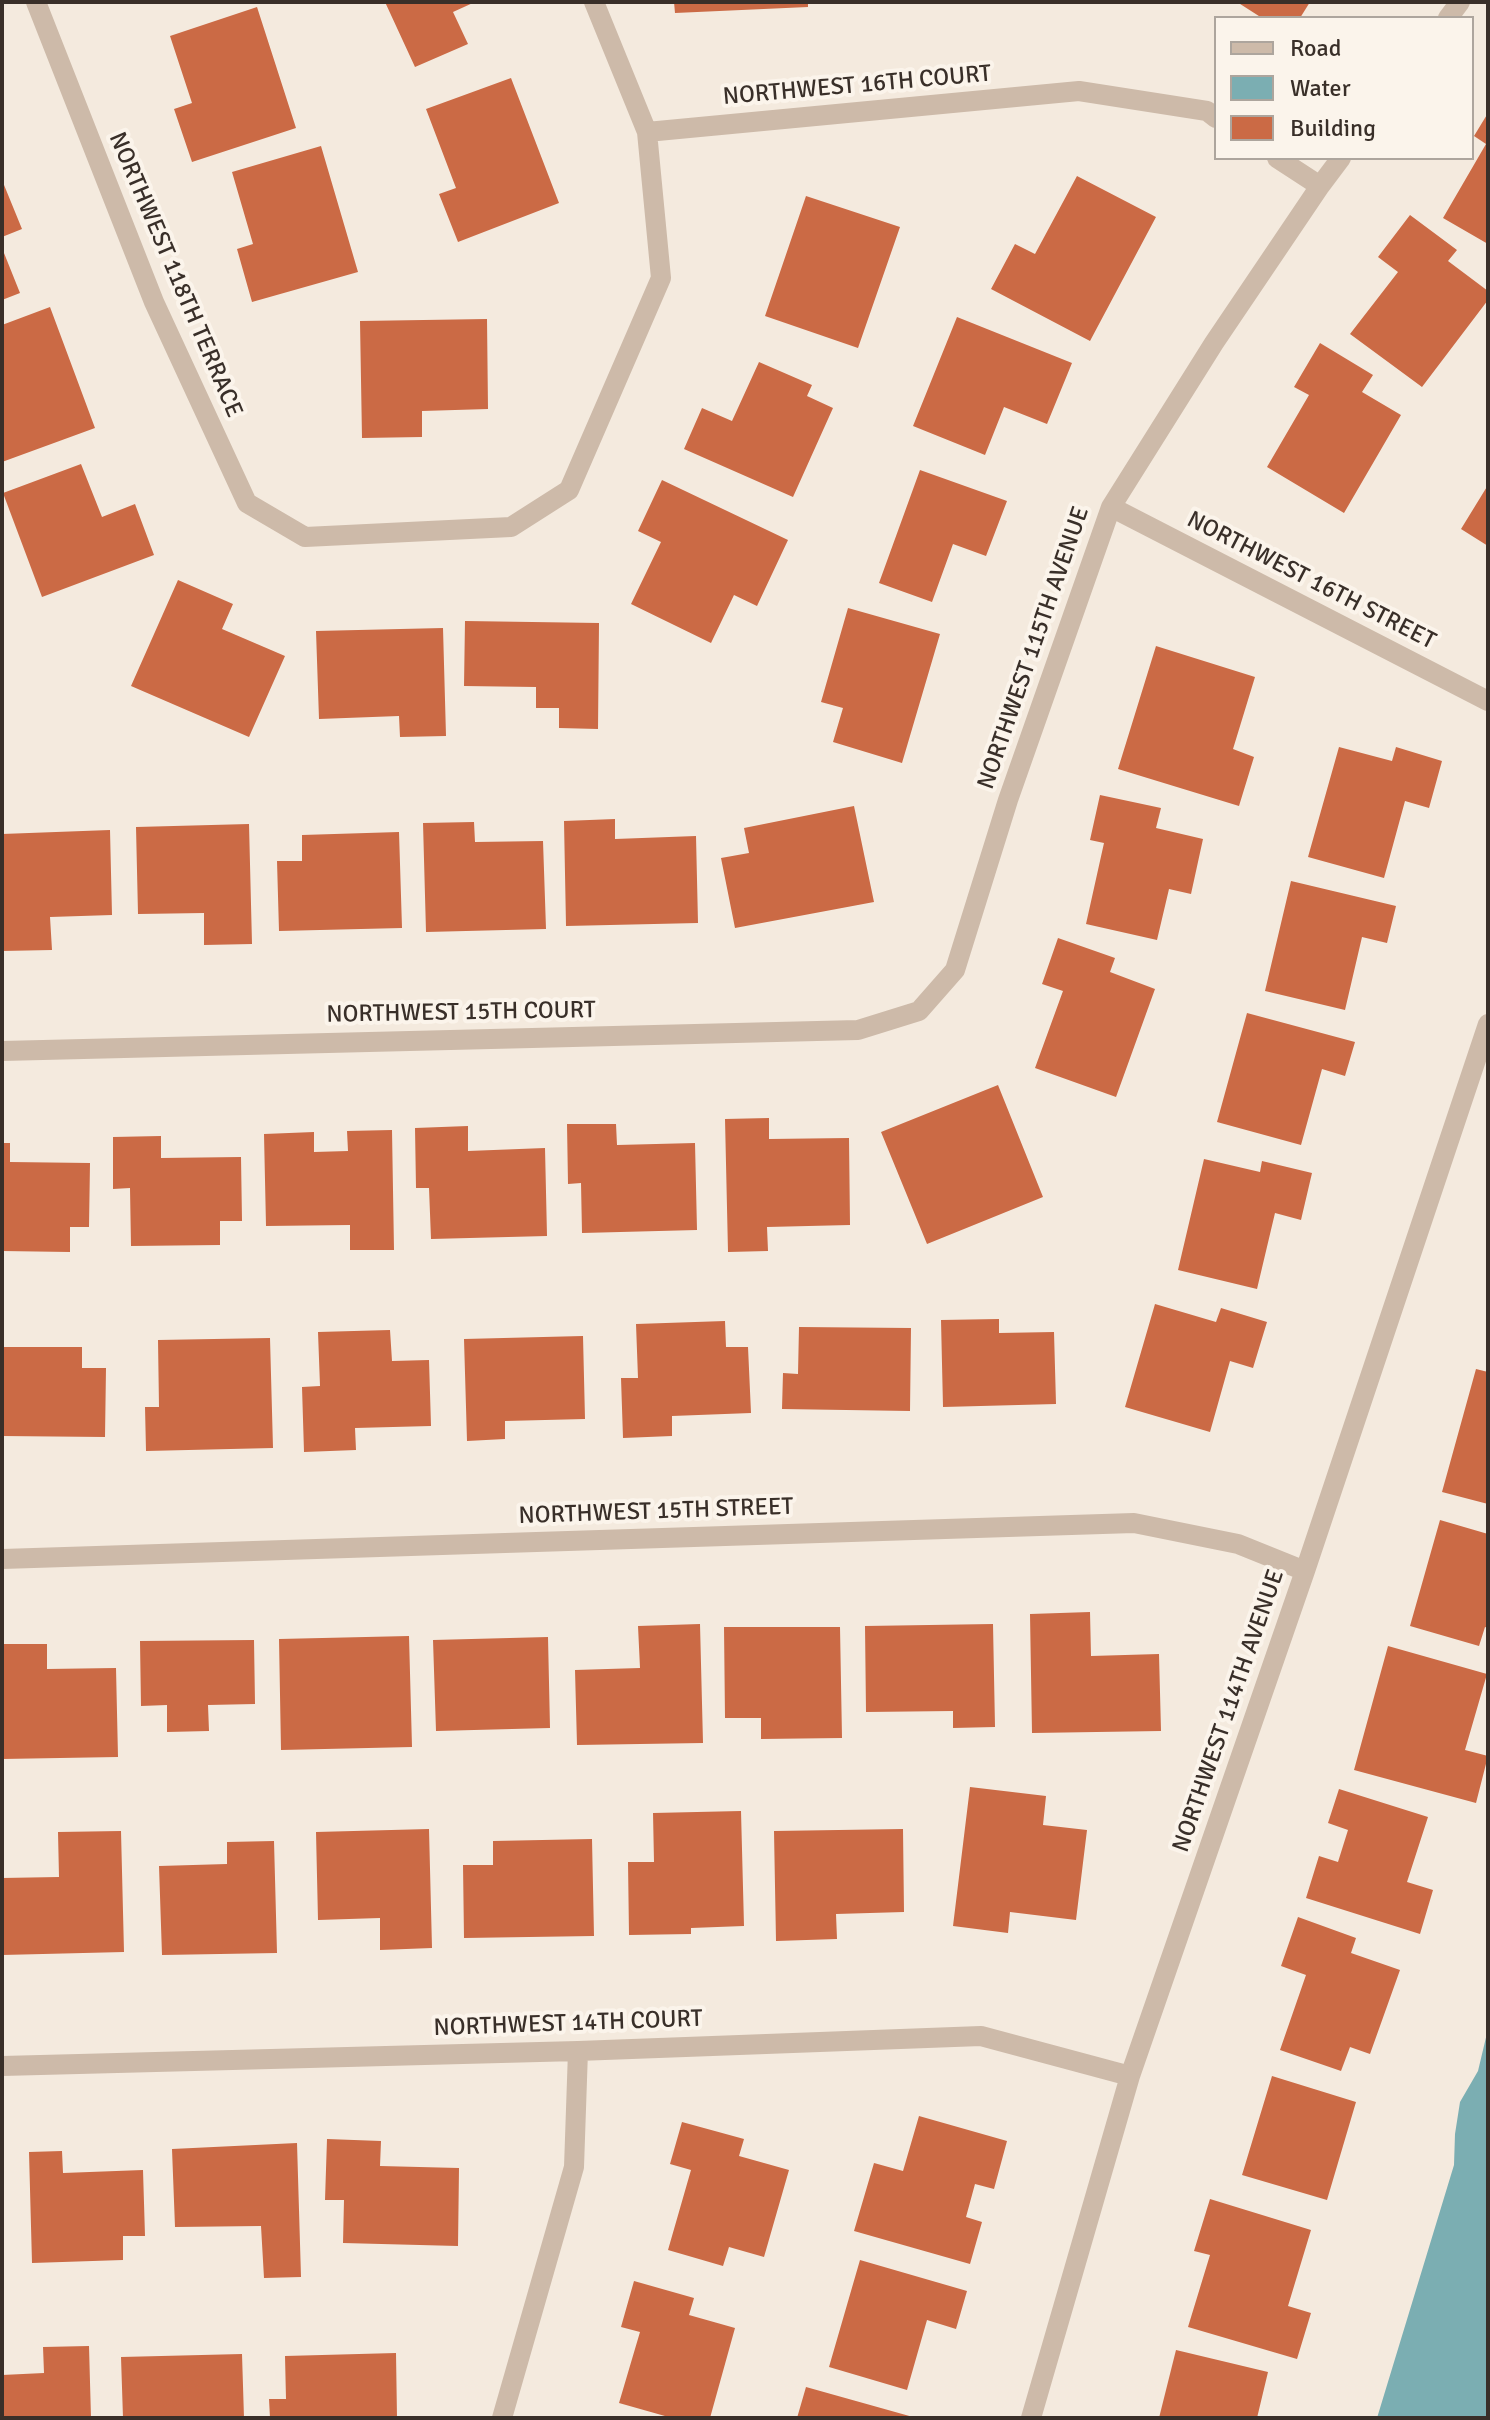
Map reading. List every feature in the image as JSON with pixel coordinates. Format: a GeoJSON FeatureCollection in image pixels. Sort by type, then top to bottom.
{"type":"FeatureCollection","features":[{"type":"Feature","properties":{"kind":"street","name":"NORTHWEST 118TH TERRACE"},"geometry":{"type":"LineString","coordinates":[[36,2],[154,302],[247,503],[305,537],[511,527],[569,490],[661,278],[647,132]]}},
{"type":"Feature","properties":{"kind":"street"},"geometry":{"type":"LineString","coordinates":[[594,2],[647,132]]}},
{"type":"Feature","properties":{"kind":"street","name":"NORTHWEST 16TH COURT"},"geometry":{"type":"LineString","coordinates":[[647,132],[1079,91],[1207,111],[1214,116]]}},
{"type":"Feature","properties":{"kind":"street"},"geometry":{"type":"LineString","coordinates":[[1280,160],[1320,186]]}},
{"type":"Feature","properties":{"kind":"street","name":"NORTHWEST 115TH AVENUE"},"geometry":{"type":"LineString","coordinates":[[919,1011],[955,970],[1008,800],[1111,507],[1214,343],[1340,160]]}},
{"type":"Feature","properties":{"kind":"street","name":"NORTHWEST 16TH STREET"},"geometry":{"type":"LineString","coordinates":[[1111,507],[1488,701]]}},
{"type":"Feature","properties":{"kind":"street","name":"NORTHWEST 15TH COURT"},"geometry":{"type":"LineString","coordinates":[[2,1051],[858,1030],[919,1011]]}},
{"type":"Feature","properties":{"kind":"street","name":"NORTHWEST 114TH AVENUE"},"geometry":{"type":"LineString","coordinates":[[1031,2418],[1130,2076],[1305,1571],[1488,1024]]}},
{"type":"Feature","properties":{"kind":"street","name":"NORTHWEST 15TH STREET"},"geometry":{"type":"LineString","coordinates":[[2,1559],[1134,1523],[1238,1544],[1305,1571]]}},
{"type":"Feature","properties":{"kind":"street","name":"NORTHWEST 14TH COURT"},"geometry":{"type":"LineString","coordinates":[[2,2066],[578,2051],[981,2036],[1130,2076]]}},
{"type":"Feature","properties":{"kind":"street"},"geometry":{"type":"LineString","coordinates":[[502,2418],[574,2167],[578,2051]]}},
{"type":"Feature","properties":{"kind":"water"},"geometry":{"type":"Polygon","coordinates":[[[1488,2029],[1488,2418],[1377,2418],[1454,2165],[1460,2102],[1478,2071],[1488,2029]]]}},
{"type":"Feature","properties":{"kind":"building"},"geometry":{"type":"Polygon","coordinates":[[[385,2],[475,2],[453,12],[468,44],[415,67],[385,2]]]}},
{"type":"Feature","properties":{"kind":"building"},"geometry":{"type":"Polygon","coordinates":[[[674,2],[808,2],[808,7],[675,13],[674,2]]]}},
{"type":"Feature","properties":{"kind":"building"},"geometry":{"type":"Polygon","coordinates":[[[1237,2],[1310,2],[1301,16],[1259,16],[1237,2]]]}},
{"type":"Feature","properties":{"kind":"building"},"geometry":{"type":"Polygon","coordinates":[[[257,7],[296,128],[192,162],[174,109],[192,103],[170,36],[257,7]]]}},
{"type":"Feature","properties":{"kind":"building"},"geometry":{"type":"Polygon","coordinates":[[[511,78],[559,203],[458,242],[439,194],[456,188],[426,109],[511,78]]]}},
{"type":"Feature","properties":{"kind":"building"},"geometry":{"type":"Polygon","coordinates":[[[1488,113],[1488,244],[1443,218],[1486,144],[1474,136],[1488,113]]]}},
{"type":"Feature","properties":{"kind":"building"},"geometry":{"type":"Polygon","coordinates":[[[321,146],[358,272],[252,302],[237,249],[253,244],[232,172],[321,146]]]}},
{"type":"Feature","properties":{"kind":"building"},"geometry":{"type":"Polygon","coordinates":[[[1077,176],[1156,217],[1090,341],[991,289],[1015,244],[1035,254],[1077,176]]]}},
{"type":"Feature","properties":{"kind":"building"},"geometry":{"type":"Polygon","coordinates":[[[2,180],[22,229],[2,237],[2,180]]]}},
{"type":"Feature","properties":{"kind":"building"},"geometry":{"type":"Polygon","coordinates":[[[806,196],[900,227],[858,348],[765,316],[806,196]]]}},
{"type":"Feature","properties":{"kind":"building"},"geometry":{"type":"Polygon","coordinates":[[[1410,215],[1457,250],[1448,261],[1488,291],[1488,300],[1422,387],[1350,334],[1398,272],[1378,257],[1410,215]]]}},
{"type":"Feature","properties":{"kind":"building"},"geometry":{"type":"Polygon","coordinates":[[[2,248],[20,293],[2,300],[2,248]]]}},
{"type":"Feature","properties":{"kind":"building"},"geometry":{"type":"Polygon","coordinates":[[[50,307],[95,428],[2,462],[2,325],[50,307]]]}},
{"type":"Feature","properties":{"kind":"building"},"geometry":{"type":"Polygon","coordinates":[[[957,317],[1072,363],[1047,424],[1004,407],[985,455],[913,426],[957,317]]]}},
{"type":"Feature","properties":{"kind":"building"},"geometry":{"type":"Polygon","coordinates":[[[487,319],[488,409],[422,411],[422,437],[362,438],[360,321],[487,319]]]}},
{"type":"Feature","properties":{"kind":"building"},"geometry":{"type":"Polygon","coordinates":[[[1320,343],[1373,375],[1362,392],[1401,415],[1344,513],[1267,467],[1309,395],[1294,387],[1320,343]]]}},
{"type":"Feature","properties":{"kind":"building"},"geometry":{"type":"Polygon","coordinates":[[[759,362],[812,385],[807,396],[833,408],[793,497],[684,449],[702,408],[732,421],[759,362]]]}},
{"type":"Feature","properties":{"kind":"building"},"geometry":{"type":"Polygon","coordinates":[[[81,464],[102,517],[135,504],[154,555],[42,597],[3,493],[81,464]]]}},
{"type":"Feature","properties":{"kind":"building"},"geometry":{"type":"Polygon","coordinates":[[[920,470],[1007,501],[986,556],[953,544],[932,602],[879,583],[920,470]]]}},
{"type":"Feature","properties":{"kind":"building"},"geometry":{"type":"Polygon","coordinates":[[[662,480],[788,540],[757,606],[734,595],[711,643],[631,604],[661,542],[638,531],[662,480]]]}},
{"type":"Feature","properties":{"kind":"building"},"geometry":{"type":"Polygon","coordinates":[[[1488,485],[1488,546],[1461,529],[1488,485]]]}},
{"type":"Feature","properties":{"kind":"building"},"geometry":{"type":"Polygon","coordinates":[[[178,580],[233,604],[222,629],[285,656],[249,737],[131,686],[178,580]]]}},
{"type":"Feature","properties":{"kind":"building"},"geometry":{"type":"Polygon","coordinates":[[[848,608],[940,634],[902,763],[833,742],[843,708],[821,702],[848,608]]]}},
{"type":"Feature","properties":{"kind":"building"},"geometry":{"type":"Polygon","coordinates":[[[465,621],[599,623],[598,729],[559,728],[559,708],[536,708],[536,687],[464,686],[465,621]]]}},
{"type":"Feature","properties":{"kind":"building"},"geometry":{"type":"Polygon","coordinates":[[[443,628],[446,736],[400,737],[399,716],[319,719],[316,631],[443,628]]]}},
{"type":"Feature","properties":{"kind":"building"},"geometry":{"type":"Polygon","coordinates":[[[1156,646],[1255,677],[1233,749],[1254,757],[1239,806],[1118,769],[1156,646]]]}},
{"type":"Feature","properties":{"kind":"building"},"geometry":{"type":"Polygon","coordinates":[[[1339,747],[1392,761],[1396,747],[1442,761],[1429,808],[1405,801],[1384,878],[1308,857],[1339,747]]]}},
{"type":"Feature","properties":{"kind":"building"},"geometry":{"type":"Polygon","coordinates":[[[1100,795],[1161,808],[1156,828],[1203,839],[1191,894],[1169,889],[1157,940],[1086,924],[1104,843],[1090,840],[1100,795]]]}},
{"type":"Feature","properties":{"kind":"building"},"geometry":{"type":"Polygon","coordinates":[[[854,806],[874,902],[735,928],[721,858],[749,853],[744,828],[854,806]]]}},
{"type":"Feature","properties":{"kind":"building"},"geometry":{"type":"Polygon","coordinates":[[[615,819],[615,839],[696,836],[698,923],[566,926],[564,821],[615,819]]]}},
{"type":"Feature","properties":{"kind":"building"},"geometry":{"type":"Polygon","coordinates":[[[474,822],[475,842],[543,841],[546,929],[426,932],[423,823],[474,822]]]}},
{"type":"Feature","properties":{"kind":"building"},"geometry":{"type":"Polygon","coordinates":[[[249,824],[252,944],[204,945],[204,913],[138,914],[136,827],[249,824]]]}},
{"type":"Feature","properties":{"kind":"building"},"geometry":{"type":"Polygon","coordinates":[[[110,830],[112,915],[50,917],[52,950],[2,951],[2,834],[110,830]]]}},
{"type":"Feature","properties":{"kind":"building"},"geometry":{"type":"Polygon","coordinates":[[[399,832],[402,928],[279,931],[277,861],[302,861],[302,835],[399,832]]]}},
{"type":"Feature","properties":{"kind":"building"},"geometry":{"type":"Polygon","coordinates":[[[1291,881],[1396,906],[1387,943],[1362,937],[1345,1010],[1265,991],[1291,881]]]}},
{"type":"Feature","properties":{"kind":"building"},"geometry":{"type":"Polygon","coordinates":[[[1058,938],[1115,958],[1110,972],[1155,989],[1116,1097],[1035,1068],[1063,991],[1042,984],[1058,938]]]}},
{"type":"Feature","properties":{"kind":"building"},"geometry":{"type":"Polygon","coordinates":[[[1247,1013],[1355,1042],[1345,1076],[1322,1069],[1301,1145],[1217,1122],[1247,1013]]]}},
{"type":"Feature","properties":{"kind":"building"},"geometry":{"type":"Polygon","coordinates":[[[998,1085],[1043,1197],[927,1244],[881,1132],[998,1085]]]}},
{"type":"Feature","properties":{"kind":"building"},"geometry":{"type":"Polygon","coordinates":[[[769,1118],[769,1139],[849,1138],[850,1225],[767,1227],[768,1251],[728,1252],[725,1119],[769,1118]]]}},
{"type":"Feature","properties":{"kind":"building"},"geometry":{"type":"Polygon","coordinates":[[[567,1124],[616,1124],[617,1145],[695,1143],[697,1230],[582,1233],[581,1183],[568,1184],[567,1124]]]}},
{"type":"Feature","properties":{"kind":"building"},"geometry":{"type":"Polygon","coordinates":[[[468,1126],[468,1151],[545,1148],[547,1236],[431,1239],[429,1188],[416,1188],[415,1128],[468,1126]]]}},
{"type":"Feature","properties":{"kind":"building"},"geometry":{"type":"Polygon","coordinates":[[[392,1130],[394,1250],[350,1250],[350,1225],[266,1226],[264,1134],[314,1132],[314,1152],[348,1151],[347,1131],[392,1130]]]}},
{"type":"Feature","properties":{"kind":"building"},"geometry":{"type":"Polygon","coordinates":[[[161,1136],[161,1158],[241,1157],[242,1221],[220,1221],[220,1245],[131,1246],[130,1188],[113,1189],[113,1137],[161,1136]]]}},
{"type":"Feature","properties":{"kind":"building"},"geometry":{"type":"Polygon","coordinates":[[[2,1143],[10,1143],[10,1162],[90,1163],[89,1227],[70,1227],[70,1252],[2,1251],[2,1143]]]}},
{"type":"Feature","properties":{"kind":"building"},"geometry":{"type":"Polygon","coordinates":[[[1204,1159],[1260,1172],[1262,1161],[1312,1173],[1301,1220],[1275,1213],[1257,1289],[1178,1270],[1204,1159]]]}},
{"type":"Feature","properties":{"kind":"building"},"geometry":{"type":"Polygon","coordinates":[[[1155,1304],[1216,1322],[1221,1308],[1267,1322],[1253,1368],[1230,1361],[1210,1432],[1125,1407],[1155,1304]]]}},
{"type":"Feature","properties":{"kind":"building"},"geometry":{"type":"Polygon","coordinates":[[[999,1319],[999,1333],[1054,1332],[1056,1404],[943,1407],[941,1320],[999,1319]]]}},
{"type":"Feature","properties":{"kind":"building"},"geometry":{"type":"Polygon","coordinates":[[[725,1321],[726,1347],[748,1347],[751,1413],[672,1416],[672,1436],[623,1438],[621,1378],[638,1378],[636,1324],[725,1321]]]}},
{"type":"Feature","properties":{"kind":"building"},"geometry":{"type":"Polygon","coordinates":[[[799,1327],[911,1328],[910,1411],[782,1409],[783,1373],[798,1374],[799,1327]]]}},
{"type":"Feature","properties":{"kind":"building"},"geometry":{"type":"Polygon","coordinates":[[[390,1330],[392,1361],[429,1360],[431,1426],[355,1428],[356,1450],[304,1452],[302,1387],[320,1386],[318,1332],[390,1330]]]}},
{"type":"Feature","properties":{"kind":"building"},"geometry":{"type":"Polygon","coordinates":[[[583,1336],[585,1419],[505,1421],[505,1439],[467,1441],[464,1339],[583,1336]]]}},
{"type":"Feature","properties":{"kind":"building"},"geometry":{"type":"Polygon","coordinates":[[[270,1338],[273,1448],[146,1451],[145,1407],[159,1407],[158,1340],[270,1338]]]}},
{"type":"Feature","properties":{"kind":"building"},"geometry":{"type":"Polygon","coordinates":[[[2,1347],[82,1347],[82,1368],[106,1368],[105,1437],[2,1436],[2,1347]]]}},
{"type":"Feature","properties":{"kind":"building"},"geometry":{"type":"Polygon","coordinates":[[[1476,1369],[1488,1372],[1488,1504],[1442,1492],[1476,1369]]]}},
{"type":"Feature","properties":{"kind":"building"},"geometry":{"type":"Polygon","coordinates":[[[1440,1520],[1488,1534],[1488,1628],[1485,1627],[1479,1646],[1410,1626],[1440,1520]]]}},
{"type":"Feature","properties":{"kind":"building"},"geometry":{"type":"Polygon","coordinates":[[[1090,1612],[1091,1656],[1159,1654],[1161,1731],[1032,1733],[1030,1614],[1090,1612]]]}},
{"type":"Feature","properties":{"kind":"building"},"geometry":{"type":"Polygon","coordinates":[[[700,1624],[703,1743],[577,1745],[575,1670],[640,1668],[638,1626],[700,1624]]]}},
{"type":"Feature","properties":{"kind":"building"},"geometry":{"type":"Polygon","coordinates":[[[993,1624],[995,1727],[953,1728],[953,1711],[866,1712],[865,1626],[993,1624]]]}},
{"type":"Feature","properties":{"kind":"building"},"geometry":{"type":"Polygon","coordinates":[[[724,1627],[840,1627],[842,1738],[761,1739],[761,1718],[725,1718],[724,1627]]]}},
{"type":"Feature","properties":{"kind":"building"},"geometry":{"type":"Polygon","coordinates":[[[409,1636],[412,1747],[281,1750],[279,1639],[409,1636]]]}},
{"type":"Feature","properties":{"kind":"building"},"geometry":{"type":"Polygon","coordinates":[[[548,1637],[550,1728],[436,1731],[433,1640],[548,1637]]]}},
{"type":"Feature","properties":{"kind":"building"},"geometry":{"type":"Polygon","coordinates":[[[254,1640],[255,1704],[208,1705],[209,1731],[167,1732],[167,1705],[141,1706],[140,1641],[254,1640]]]}},
{"type":"Feature","properties":{"kind":"building"},"geometry":{"type":"Polygon","coordinates":[[[2,1644],[47,1644],[47,1669],[116,1668],[118,1757],[2,1759],[2,1644]]]}},
{"type":"Feature","properties":{"kind":"building"},"geometry":{"type":"Polygon","coordinates":[[[1388,1646],[1487,1674],[1465,1750],[1488,1756],[1476,1803],[1354,1770],[1388,1646]]]}},
{"type":"Feature","properties":{"kind":"building"},"geometry":{"type":"Polygon","coordinates":[[[970,1787],[1046,1796],[1043,1825],[1087,1830],[1076,1920],[1010,1912],[1008,1933],[953,1926],[970,1787]]]}},
{"type":"Feature","properties":{"kind":"building"},"geometry":{"type":"Polygon","coordinates":[[[1339,1789],[1428,1817],[1407,1882],[1433,1890],[1420,1934],[1306,1898],[1319,1856],[1338,1862],[1348,1830],[1328,1823],[1339,1789]]]}},
{"type":"Feature","properties":{"kind":"building"},"geometry":{"type":"Polygon","coordinates":[[[741,1811],[744,1926],[691,1928],[691,1934],[629,1935],[628,1862],[654,1862],[653,1813],[741,1811]]]}},
{"type":"Feature","properties":{"kind":"building"},"geometry":{"type":"Polygon","coordinates":[[[429,1829],[432,1948],[380,1950],[380,1918],[318,1920],[316,1832],[429,1829]]]}},
{"type":"Feature","properties":{"kind":"building"},"geometry":{"type":"Polygon","coordinates":[[[903,1829],[904,1912],[836,1914],[837,1939],[776,1941],[774,1831],[903,1829]]]}},
{"type":"Feature","properties":{"kind":"building"},"geometry":{"type":"Polygon","coordinates":[[[121,1831],[124,1952],[2,1955],[2,1878],[59,1877],[58,1832],[121,1831]]]}},
{"type":"Feature","properties":{"kind":"building"},"geometry":{"type":"Polygon","coordinates":[[[592,1839],[594,1936],[464,1938],[463,1865],[493,1865],[493,1841],[592,1839]]]}},
{"type":"Feature","properties":{"kind":"building"},"geometry":{"type":"Polygon","coordinates":[[[274,1841],[277,1953],[162,1955],[159,1866],[227,1864],[227,1842],[274,1841]]]}},
{"type":"Feature","properties":{"kind":"building"},"geometry":{"type":"Polygon","coordinates":[[[1298,1917],[1356,1938],[1351,1953],[1400,1970],[1370,2054],[1350,2047],[1341,2071],[1280,2050],[1306,1975],[1281,1966],[1298,1917]]]}},
{"type":"Feature","properties":{"kind":"building"},"geometry":{"type":"Polygon","coordinates":[[[1272,2076],[1356,2102],[1327,2200],[1242,2175],[1272,2076]]]}},
{"type":"Feature","properties":{"kind":"building"},"geometry":{"type":"Polygon","coordinates":[[[919,2116],[1007,2141],[994,2189],[975,2184],[966,2217],[982,2222],[970,2264],[854,2231],[874,2163],[903,2171],[919,2116]]]}},
{"type":"Feature","properties":{"kind":"building"},"geometry":{"type":"Polygon","coordinates":[[[682,2122],[744,2139],[739,2156],[789,2170],[764,2257],[729,2247],[723,2266],[668,2250],[691,2170],[670,2164],[682,2122]]]}},
{"type":"Feature","properties":{"kind":"building"},"geometry":{"type":"Polygon","coordinates":[[[327,2139],[381,2141],[380,2166],[459,2168],[458,2246],[343,2243],[344,2200],[325,2200],[327,2139]]]}},
{"type":"Feature","properties":{"kind":"building"},"geometry":{"type":"Polygon","coordinates":[[[297,2143],[301,2277],[264,2278],[261,2226],[175,2227],[172,2149],[297,2143]]]}},
{"type":"Feature","properties":{"kind":"building"},"geometry":{"type":"Polygon","coordinates":[[[62,2151],[63,2173],[143,2170],[145,2236],[123,2236],[123,2260],[32,2263],[29,2152],[62,2151]]]}},
{"type":"Feature","properties":{"kind":"building"},"geometry":{"type":"Polygon","coordinates":[[[1210,2199],[1311,2230],[1288,2306],[1311,2313],[1297,2359],[1188,2327],[1210,2255],[1194,2251],[1210,2199]]]}},
{"type":"Feature","properties":{"kind":"building"},"geometry":{"type":"Polygon","coordinates":[[[860,2260],[967,2291],[956,2329],[927,2320],[907,2390],[829,2367],[860,2260]]]}},
{"type":"Feature","properties":{"kind":"building"},"geometry":{"type":"Polygon","coordinates":[[[634,2281],[694,2298],[689,2315],[735,2328],[710,2418],[672,2418],[619,2403],[640,2332],[621,2327],[634,2281]]]}},
{"type":"Feature","properties":{"kind":"building"},"geometry":{"type":"Polygon","coordinates":[[[89,2346],[91,2418],[2,2418],[2,2375],[44,2373],[43,2347],[89,2346]]]}},
{"type":"Feature","properties":{"kind":"building"},"geometry":{"type":"Polygon","coordinates":[[[1176,2350],[1268,2372],[1257,2418],[1159,2418],[1176,2350]]]}},
{"type":"Feature","properties":{"kind":"building"},"geometry":{"type":"Polygon","coordinates":[[[396,2353],[397,2418],[270,2418],[269,2399],[286,2399],[285,2356],[396,2353]]]}},
{"type":"Feature","properties":{"kind":"building"},"geometry":{"type":"Polygon","coordinates":[[[242,2354],[244,2418],[123,2418],[121,2357],[242,2354]]]}},
{"type":"Feature","properties":{"kind":"building"},"geometry":{"type":"Polygon","coordinates":[[[806,2387],[913,2417],[913,2418],[797,2418],[806,2387]]]}}]}
